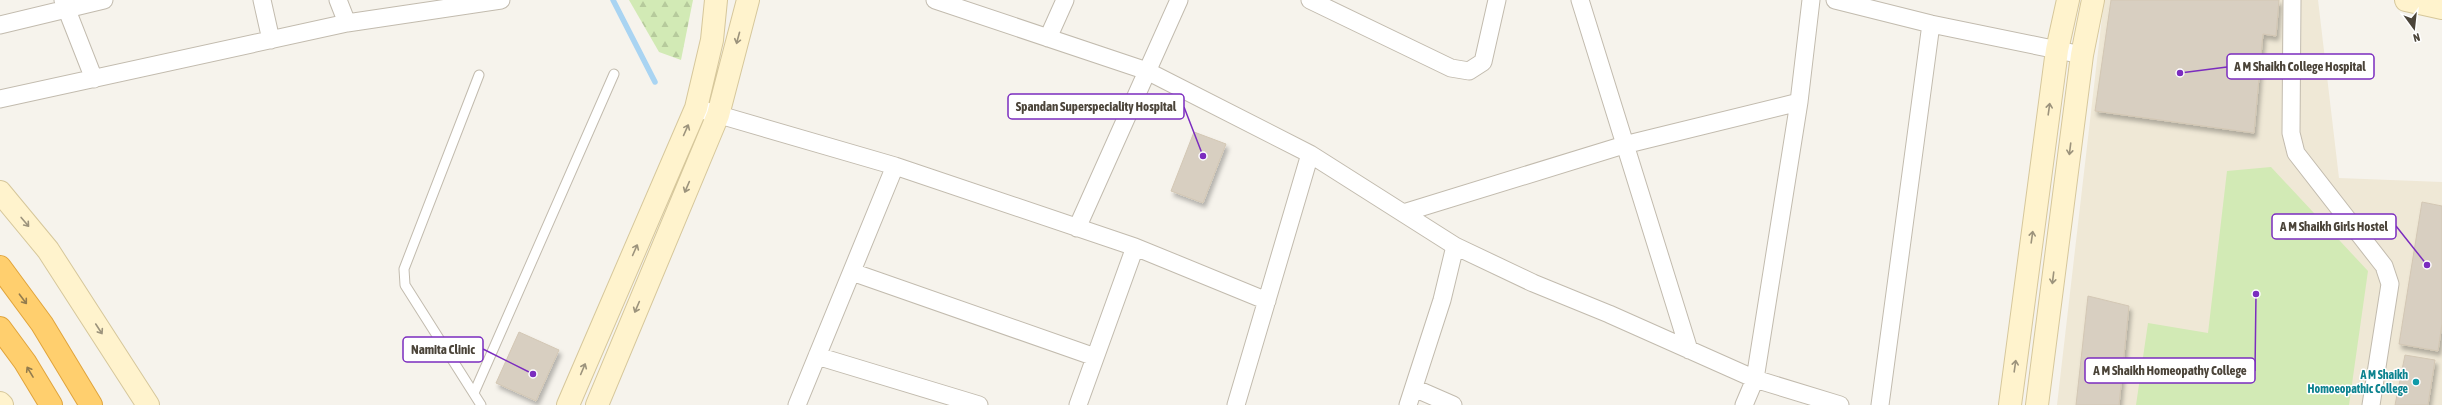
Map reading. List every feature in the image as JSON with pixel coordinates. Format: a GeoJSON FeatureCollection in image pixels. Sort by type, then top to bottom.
{"type":"FeatureCollection","features":[{"type":"Feature","properties":{"kind":"highway"},"geometry":{"type":"LineString","coordinates":[[0,268],[42,324],[91,405]]}},
{"type":"Feature","properties":{"kind":"highway"},"geometry":{"type":"LineString","coordinates":[[0,328],[25,362],[50,405]]}},
{"type":"Feature","properties":{"kind":"street"},"geometry":{"type":"LineString","coordinates":[[0,25],[65,4],[104,0]]}},
{"type":"Feature","properties":{"kind":"street"},"geometry":{"type":"LineString","coordinates":[[262,0],[271,40]]}},
{"type":"Feature","properties":{"kind":"street"},"geometry":{"type":"LineString","coordinates":[[338,0],[347,23]]}},
{"type":"Feature","properties":{"kind":"street"},"geometry":{"type":"LineString","coordinates":[[0,99],[347,23],[501,0]]}},
{"type":"Feature","properties":{"kind":"street"},"geometry":{"type":"LineString","coordinates":[[568,405],[696,108],[712,40],[716,0]]}},
{"type":"Feature","properties":{"kind":"street"},"geometry":{"type":"LineString","coordinates":[[597,405],[718,115],[748,0]]}},
{"type":"Feature","properties":{"kind":"street"},"geometry":{"type":"LineString","coordinates":[[934,0],[1147,71],[1310,154],[1455,246],[1533,283],[1609,314],[1756,379],[1840,405]]}},
{"type":"Feature","properties":{"kind":"street"},"geometry":{"type":"LineString","coordinates":[[1048,38],[1065,0]]}},
{"type":"Feature","properties":{"kind":"street"},"geometry":{"type":"LineString","coordinates":[[1077,228],[1179,0]]}},
{"type":"Feature","properties":{"kind":"street"},"geometry":{"type":"LineString","coordinates":[[1310,0],[1335,5],[1450,68],[1469,71],[1483,62],[1497,0]]}},
{"type":"Feature","properties":{"kind":"street"},"geometry":{"type":"LineString","coordinates":[[1580,0],[1624,146],[1689,350]]}},
{"type":"Feature","properties":{"kind":"street"},"geometry":{"type":"LineString","coordinates":[[1744,405],[1756,379],[1799,102],[1811,0]]}},
{"type":"Feature","properties":{"kind":"street"},"geometry":{"type":"LineString","coordinates":[[1835,0],[1931,24],[2082,56]]}},
{"type":"Feature","properties":{"kind":"street"},"geometry":{"type":"LineString","coordinates":[[2010,405],[2057,50],[2068,0]]}},
{"type":"Feature","properties":{"kind":"street"},"geometry":{"type":"LineString","coordinates":[[2037,405],[2082,56],[2093,0]]}},
{"type":"Feature","properties":{"kind":"street"},"geometry":{"type":"LineString","coordinates":[[2292,0],[2291,133],[2296,153],[2384,266],[2390,284],[2371,405]]}},
{"type":"Feature","properties":{"kind":"street"},"geometry":{"type":"LineString","coordinates":[[2406,0],[2442,8]]}},
{"type":"Feature","properties":{"kind":"street"},"geometry":{"type":"LineString","coordinates":[[65,4],[94,79]]}},
{"type":"Feature","properties":{"kind":"street"},"geometry":{"type":"LineString","coordinates":[[1880,405],[1931,24]]}},
{"type":"Feature","properties":{"kind":"street"},"geometry":{"type":"LineString","coordinates":[[1403,213],[1624,146],[1799,102]]}},
{"type":"Feature","properties":{"kind":"street"},"geometry":{"type":"LineString","coordinates":[[696,108],[895,166],[1134,247],[1267,301]]}},
{"type":"Feature","properties":{"kind":"street"},"geometry":{"type":"LineString","coordinates":[[1236,405],[1310,154]]}},
{"type":"Feature","properties":{"kind":"street"},"geometry":{"type":"LineString","coordinates":[[797,405],[895,166]]}},
{"type":"Feature","properties":{"kind":"street"},"geometry":{"type":"LineString","coordinates":[[0,192],[48,250],[148,405]]}},
{"type":"Feature","properties":{"kind":"street"},"geometry":{"type":"LineString","coordinates":[[1408,405],[1442,300],[1455,246]]}},
{"type":"Feature","properties":{"kind":"street"},"geometry":{"type":"LineString","coordinates":[[1078,405],[1134,247]]}},
{"type":"Feature","properties":{"kind":"street"},"geometry":{"type":"LineString","coordinates":[[852,272],[1095,357]]}},
{"type":"Feature","properties":{"kind":"street"},"geometry":{"type":"LineString","coordinates":[[817,356],[979,405]]}},
{"type":"Feature","properties":{"kind":"street"},"geometry":{"type":"LineString","coordinates":[[1414,388],[1453,405]]}},
{"type":"Feature","properties":{"kind":"lane"},"geometry":{"type":"LineString","coordinates":[[474,393],[614,74]]}},
{"type":"Feature","properties":{"kind":"lane"},"geometry":{"type":"LineString","coordinates":[[479,75],[404,269],[405,285],[481,405]]}},
{"type":"Feature","properties":{"kind":"shaded area"},"geometry":{"type":"Polygon","coordinates":[[[2104,0],[2318,0],[2339,178],[2442,182],[2442,405],[2057,405],[2104,0]]]}},
{"type":"Feature","properties":{"kind":"green space"},"geometry":{"type":"Polygon","coordinates":[[[629,0],[693,0],[681,60],[659,52],[629,0]]]}},
{"type":"Feature","properties":{"kind":"green space"},"geometry":{"type":"Polygon","coordinates":[[[2271,167],[2368,271],[2349,405],[2136,405],[2148,323],[2208,333],[2227,171],[2271,167]]]}},
{"type":"Feature","properties":{"kind":"building"},"geometry":{"type":"Polygon","coordinates":[[[2111,0],[2279,0],[2276,36],[2263,34],[2254,133],[2095,111],[2111,0]]]}},
{"type":"Feature","properties":{"kind":"building"},"geometry":{"type":"Polygon","coordinates":[[[1194,132],[1226,144],[1203,203],[1171,191],[1194,132]]]}},
{"type":"Feature","properties":{"kind":"building"},"geometry":{"type":"Polygon","coordinates":[[[2422,202],[2442,206],[2442,324],[2438,351],[2399,344],[2422,202]]]}},
{"type":"Feature","properties":{"kind":"building"},"geometry":{"type":"Polygon","coordinates":[[[2088,296],[2129,306],[2119,405],[2076,405],[2088,296]]]}},
{"type":"Feature","properties":{"kind":"building"},"geometry":{"type":"Polygon","coordinates":[[[519,332],[559,350],[536,401],[496,383],[519,332]]]}},
{"type":"Feature","properties":{"kind":"building","name":"A M Shaikh Homoeopathic College"},"geometry":{"type":"Polygon","coordinates":[[[2405,355],[2435,360],[2428,405],[2395,405],[2405,355]]]}},
{"type":"Feature","properties":{"kind":"waterway"},"geometry":{"type":"LineString","coordinates":[[613,0],[655,82]]}},
{"type":"Feature","properties":{"kind":"place","name":"A M Shaikh College Hospital"},"geometry":{"type":"Point","coordinates":[2180,73]}},
{"type":"Feature","properties":{"kind":"place","name":"Spandan Superspeciality Hospital"},"geometry":{"type":"Point","coordinates":[1203,156]}},
{"type":"Feature","properties":{"kind":"place","name":"A M Shaikh Girls Hostel"},"geometry":{"type":"Point","coordinates":[2427,265]}},
{"type":"Feature","properties":{"kind":"place","name":"A M Shaikh Homeopathy College"},"geometry":{"type":"Point","coordinates":[2256,294]}},
{"type":"Feature","properties":{"kind":"place","name":"Namita Clinic"},"geometry":{"type":"Point","coordinates":[533,374]}},
{"type":"Feature","properties":{"kind":"place","name":"A M Shaikh Homoeopathic College"},"geometry":{"type":"Point","coordinates":[2416,382]}}]}
